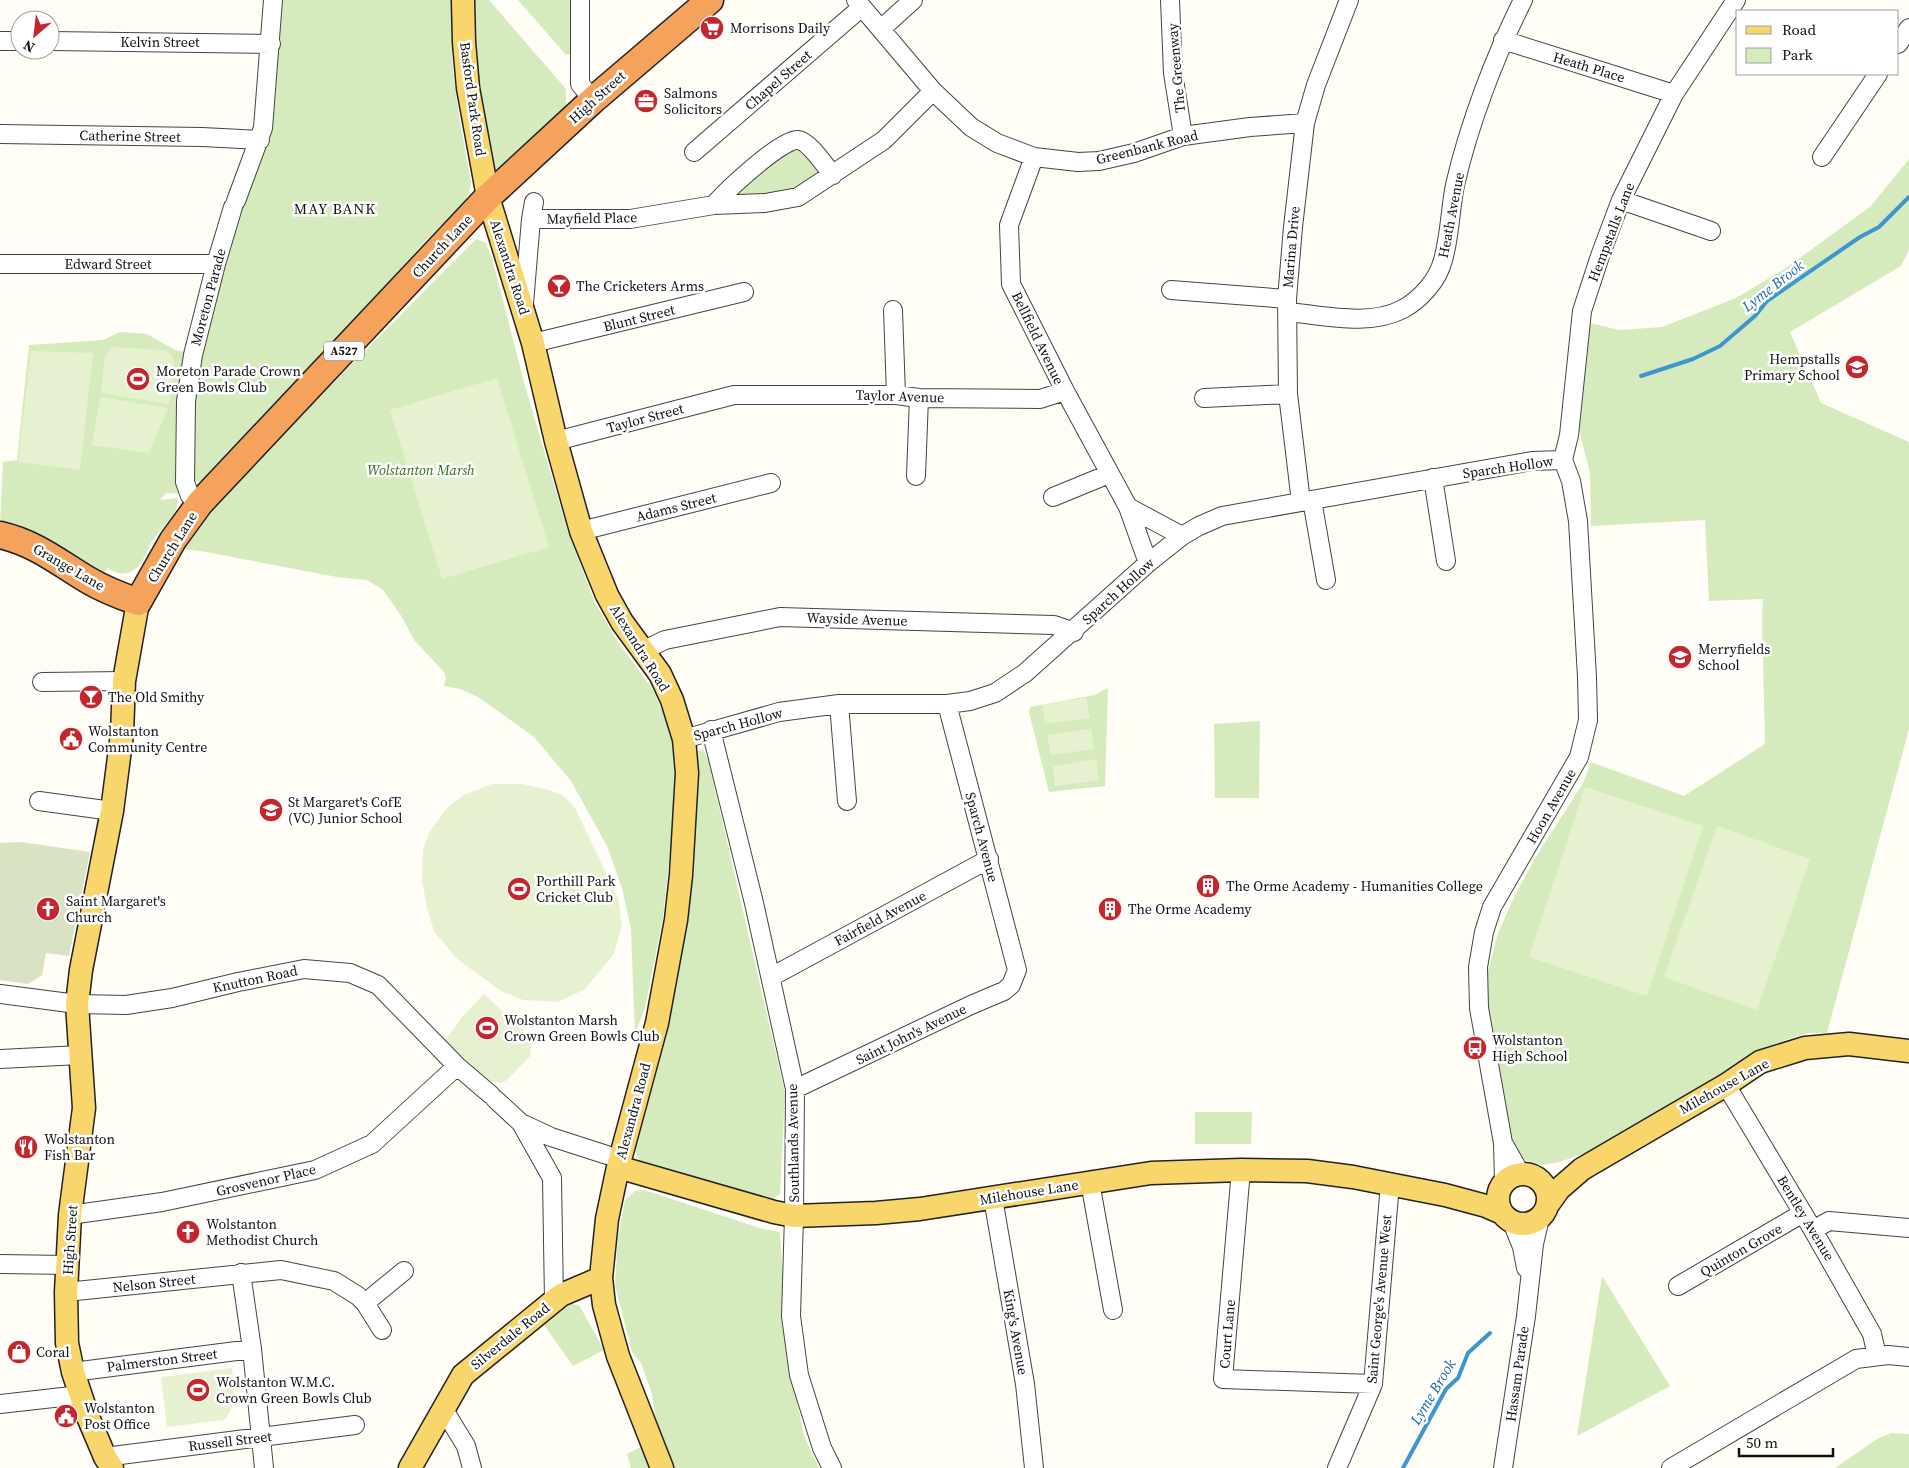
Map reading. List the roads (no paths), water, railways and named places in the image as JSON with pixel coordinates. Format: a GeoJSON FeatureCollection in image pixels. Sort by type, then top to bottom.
{"type":"FeatureCollection","features":[{"type":"Feature","properties":{"kind":"highway","name":"High Street"},"geometry":{"type":"LineString","coordinates":[[488,197],[593,100],[710,0]]}},
{"type":"Feature","properties":{"kind":"highway","name":"Church Lane"},"geometry":{"type":"LineString","coordinates":[[138,602],[173,540],[200,503],[488,197]]}},
{"type":"Feature","properties":{"kind":"highway","name":"Grange Lane"},"geometry":{"type":"LineString","coordinates":[[0,535],[20,540],[38,548],[90,581],[138,602]]}},
{"type":"Feature","properties":{"kind":"main road","name":"Basford Park Road"},"geometry":{"type":"LineString","coordinates":[[463,0],[468,88],[488,197]]}},
{"type":"Feature","properties":{"kind":"main road","name":"Alexandra Road"},"geometry":{"type":"LineString","coordinates":[[488,197],[524,310],[556,441],[581,531],[607,595],[622,622],[660,674],[672,700],[684,739],[688,773],[676,920],[656,1022],[612,1161],[601,1278],[604,1306],[616,1351],[662,1468]]}},
{"type":"Feature","properties":{"kind":"main road","name":"Church Lane"},"geometry":{"type":"LineString","coordinates":[[77,1004],[81,970],[112,812],[122,734],[124,681],[138,602]]}},
{"type":"Feature","properties":{"kind":"main road","name":"High Street"},"geometry":{"type":"LineString","coordinates":[[77,1004],[84,1108],[70,1215],[66,1292],[67,1343],[80,1395],[109,1463]]}},
{"type":"Feature","properties":{"kind":"main road","name":"Milehouse Lane"},"geometry":{"type":"LineString","coordinates":[[1544,1210],[1560,1189],[1582,1169],[1726,1085],[1760,1062],[1805,1048],[1849,1044],[1908,1047]]}},
{"type":"Feature","properties":{"kind":"main road","name":"Milehouse Lane"},"geometry":{"type":"LineString","coordinates":[[612,1161],[774,1212],[794,1216],[876,1214],[920,1210],[1151,1173],[1240,1170],[1307,1172],[1390,1184],[1445,1195],[1486,1206],[1507,1217]]}},
{"type":"Feature","properties":{"kind":"main road","name":"Milehouse Lane"},"geometry":{"type":"LineString","coordinates":[[1445,1195],[1486,1192],[1515,1180],[1550,1177],[1582,1169]]}},
{"type":"Feature","properties":{"kind":"main road"},"geometry":{"type":"LineString","coordinates":[[1515,1180],[1547,1188],[1544,1210],[1527,1224],[1507,1217],[1498,1198],[1515,1180]]}},
{"type":"Feature","properties":{"kind":"main road","name":"Silverdale Road"},"geometry":{"type":"LineString","coordinates":[[410,1468],[463,1375],[561,1295],[601,1278]]}},
{"type":"Feature","properties":{"kind":"street","name":"Moreton Parade"},"geometry":{"type":"LineString","coordinates":[[200,503],[190,496],[185,482],[186,401],[193,355],[216,264],[234,204],[263,128],[273,0]]}},
{"type":"Feature","properties":{"kind":"street"},"geometry":{"type":"LineString","coordinates":[[580,0],[580,84],[593,100]]}},
{"type":"Feature","properties":{"kind":"street"},"geometry":{"type":"LineString","coordinates":[[882,29],[913,0]]}},
{"type":"Feature","properties":{"kind":"street","name":"The Greenway"},"geometry":{"type":"LineString","coordinates":[[1170,0],[1173,73],[1183,136]]}},
{"type":"Feature","properties":{"kind":"street","name":"Marina Drive"},"geometry":{"type":"LineString","coordinates":[[1326,580],[1307,501],[1288,394],[1287,306],[1305,123],[1318,77],[1349,0]]}},
{"type":"Feature","properties":{"kind":"street","name":"Heath Avenue"},"geometry":{"type":"LineString","coordinates":[[1171,290],[1287,306],[1353,318],[1377,317],[1403,309],[1425,292],[1436,277],[1443,261],[1455,186],[1465,147],[1503,40],[1522,0]]}},
{"type":"Feature","properties":{"kind":"street","name":"Hempstalls Lane"},"geometry":{"type":"LineString","coordinates":[[1563,460],[1569,434],[1582,311],[1621,200],[1674,94],[1736,0]]}},
{"type":"Feature","properties":{"kind":"street","name":"Greenbank Road"},"geometry":{"type":"LineString","coordinates":[[862,6],[933,91],[971,127],[997,143],[1034,157],[1078,162],[1099,161],[1134,153],[1183,136],[1250,127],[1305,123]]}},
{"type":"Feature","properties":{"kind":"street","name":"Chapel Street"},"geometry":{"type":"LineString","coordinates":[[694,152],[862,6]]}},
{"type":"Feature","properties":{"kind":"street"},"geometry":{"type":"LineString","coordinates":[[1899,43],[1909,28]]}},
{"type":"Feature","properties":{"kind":"street","name":"Heath Place"},"geometry":{"type":"LineString","coordinates":[[1503,40],[1674,94]]}},
{"type":"Feature","properties":{"kind":"street","name":"Kelvin Street"},"geometry":{"type":"LineString","coordinates":[[60,41],[270,44]]}},
{"type":"Feature","properties":{"kind":"street"},"geometry":{"type":"LineString","coordinates":[[1822,158],[1877,75]]}},
{"type":"Feature","properties":{"kind":"street","name":"Mayfield Place"},"geometry":{"type":"LineString","coordinates":[[524,310],[532,210],[630,219],[714,205],[765,204],[798,197],[884,140],[933,91]]}},
{"type":"Feature","properties":{"kind":"street","name":"Catherine Street"},"geometry":{"type":"LineString","coordinates":[[0,134],[202,137],[260,140]]}},
{"type":"Feature","properties":{"kind":"street"},"geometry":{"type":"LineString","coordinates":[[714,205],[726,191],[784,143],[797,140],[805,143],[833,175]]}},
{"type":"Feature","properties":{"kind":"street","name":"Bellfield Avenue"},"geometry":{"type":"LineString","coordinates":[[1034,157],[1009,225],[1011,284],[1108,474],[1128,507],[1148,563]]}},
{"type":"Feature","properties":{"kind":"street"},"geometry":{"type":"LineString","coordinates":[[1621,200],[1711,231]]}},
{"type":"Feature","properties":{"kind":"street","name":"Edward Street"},"geometry":{"type":"LineString","coordinates":[[0,264],[216,264]]}},
{"type":"Feature","properties":{"kind":"street","name":"Blunt Street"},"geometry":{"type":"LineString","coordinates":[[533,343],[744,292]]}},
{"type":"Feature","properties":{"kind":"street"},"geometry":{"type":"LineString","coordinates":[[893,310],[896,395]]}},
{"type":"Feature","properties":{"kind":"street","name":"Taylor Avenue"},"geometry":{"type":"LineString","coordinates":[[734,395],[896,395],[919,398],[1040,399],[1065,391]]}},
{"type":"Feature","properties":{"kind":"street"},"geometry":{"type":"LineString","coordinates":[[1204,398],[1288,394]]}},
{"type":"Feature","properties":{"kind":"street","name":"Taylor Street"},"geometry":{"type":"LineString","coordinates":[[556,441],[734,395]]}},
{"type":"Feature","properties":{"kind":"street"},"geometry":{"type":"LineString","coordinates":[[916,476],[919,398]]}},
{"type":"Feature","properties":{"kind":"street","name":"Sparch Hollow"},"geometry":{"type":"LineString","coordinates":[[684,739],[779,712],[839,704],[947,704],[970,701],[995,692],[1026,673],[1074,632],[1148,563],[1182,536],[1198,526],[1222,516],[1532,461],[1563,460]]}},
{"type":"Feature","properties":{"kind":"street","name":"Hoon Avenue"},"geometry":{"type":"LineString","coordinates":[[1515,1180],[1503,1143],[1479,1008],[1478,967],[1484,932],[1492,907],[1579,757],[1588,720],[1578,521],[1571,481],[1563,460]]}},
{"type":"Feature","properties":{"kind":"street"},"geometry":{"type":"LineString","coordinates":[[1053,497],[1108,474]]}},
{"type":"Feature","properties":{"kind":"street"},"geometry":{"type":"LineString","coordinates":[[1433,478],[1446,561]]}},
{"type":"Feature","properties":{"kind":"street","name":"Adams Street"},"geometry":{"type":"LineString","coordinates":[[581,531],[771,484]]}},
{"type":"Feature","properties":{"kind":"street"},"geometry":{"type":"LineString","coordinates":[[1128,507],[1182,536]]}},
{"type":"Feature","properties":{"kind":"street","name":"Wayside Avenue"},"geometry":{"type":"LineString","coordinates":[[644,650],[665,640],[780,617],[1054,625],[1074,632]]}},
{"type":"Feature","properties":{"kind":"street"},"geometry":{"type":"LineString","coordinates":[[42,682],[124,681]]}},
{"type":"Feature","properties":{"kind":"street"},"geometry":{"type":"LineString","coordinates":[[839,704],[847,801]]}},
{"type":"Feature","properties":{"kind":"street","name":"Sparch Avenue"},"geometry":{"type":"LineString","coordinates":[[947,704],[1017,970]]}},
{"type":"Feature","properties":{"kind":"street","name":"Southlands Avenue"},"geometry":{"type":"LineString","coordinates":[[711,730],[795,1089],[794,1216],[790,1316],[799,1376],[822,1448],[832,1468]]}},
{"type":"Feature","properties":{"kind":"street"},"geometry":{"type":"LineString","coordinates":[[39,801],[112,812]]}},
{"type":"Feature","properties":{"kind":"street","name":"Fairfield Avenue"},"geometry":{"type":"LineString","coordinates":[[770,977],[989,859]]}},
{"type":"Feature","properties":{"kind":"street","name":"Knutton Road"},"geometry":{"type":"LineString","coordinates":[[0,994],[77,1004],[126,1005],[172,998],[304,969],[350,973],[378,985],[457,1066],[520,1123]]}},
{"type":"Feature","properties":{"kind":"street","name":"Saint John's Avenue"},"geometry":{"type":"LineString","coordinates":[[795,1089],[1004,991],[1011,985],[1017,970]]}},
{"type":"Feature","properties":{"kind":"street"},"geometry":{"type":"LineString","coordinates":[[0,1058],[80,1054]]}},
{"type":"Feature","properties":{"kind":"street","name":"Grosvenor Place"},"geometry":{"type":"LineString","coordinates":[[70,1215],[162,1202],[315,1170],[372,1144],[457,1066]]}},
{"type":"Feature","properties":{"kind":"street","name":"Bentley Avenue"},"geometry":{"type":"LineString","coordinates":[[1726,1085],[1813,1230],[1872,1334],[1877,1356]]}},
{"type":"Feature","properties":{"kind":"street"},"geometry":{"type":"LineString","coordinates":[[520,1123],[612,1161]]}},
{"type":"Feature","properties":{"kind":"street"},"geometry":{"type":"LineString","coordinates":[[520,1123],[552,1178],[554,1301]]}},
{"type":"Feature","properties":{"kind":"street","name":"Court Lane"},"geometry":{"type":"LineString","coordinates":[[1240,1170],[1223,1380],[1373,1384]]}},
{"type":"Feature","properties":{"kind":"street"},"geometry":{"type":"LineString","coordinates":[[1090,1182],[1112,1310]]}},
{"type":"Feature","properties":{"kind":"street","name":"Saint George's Avenue West"},"geometry":{"type":"LineString","coordinates":[[1337,1468],[1373,1384],[1390,1184]]}},
{"type":"Feature","properties":{"kind":"street","name":"King's Avenue"},"geometry":{"type":"LineString","coordinates":[[993,1198],[1025,1384],[1034,1468]]}},
{"type":"Feature","properties":{"kind":"street","name":"Hassam Parade"},"geometry":{"type":"LineString","coordinates":[[1503,1468],[1526,1316],[1534,1244],[1544,1210]]}},
{"type":"Feature","properties":{"kind":"street","name":"Quinton Grove"},"geometry":{"type":"LineString","coordinates":[[1678,1286],[1803,1213]]}},
{"type":"Feature","properties":{"kind":"street","name":"Hassam Parade"},"geometry":{"type":"LineString","coordinates":[[1507,1217],[1522,1247],[1529,1281]]}},
{"type":"Feature","properties":{"kind":"street"},"geometry":{"type":"LineString","coordinates":[[1813,1230],[1829,1221],[1909,1228]]}},
{"type":"Feature","properties":{"kind":"street"},"geometry":{"type":"LineString","coordinates":[[0,1264],[68,1265]]}},
{"type":"Feature","properties":{"kind":"street","name":"Nelson Street"},"geometry":{"type":"LineString","coordinates":[[66,1292],[281,1270],[334,1281],[365,1303]]}},
{"type":"Feature","properties":{"kind":"street"},"geometry":{"type":"LineString","coordinates":[[382,1330],[365,1303],[404,1271]]}},
{"type":"Feature","properties":{"kind":"street"},"geometry":{"type":"LineString","coordinates":[[242,1273],[264,1468]]}},
{"type":"Feature","properties":{"kind":"street","name":"Palmerston Street"},"geometry":{"type":"LineString","coordinates":[[73,1372],[252,1349]]}},
{"type":"Feature","properties":{"kind":"street"},"geometry":{"type":"LineString","coordinates":[[1671,1468],[1856,1359],[1877,1356],[1909,1357]]}},
{"type":"Feature","properties":{"kind":"street"},"geometry":{"type":"LineString","coordinates":[[0,1404],[80,1395]]}},
{"type":"Feature","properties":{"kind":"street"},"geometry":{"type":"LineString","coordinates":[[444,1410],[466,1446],[472,1468]]}},
{"type":"Feature","properties":{"kind":"street","name":"Russell Street"},"geometry":{"type":"LineString","coordinates":[[109,1463],[261,1437],[355,1425]]}},
{"type":"Feature","properties":{"kind":"waterway","name":"Lyme Brook"},"geometry":{"type":"LineString","coordinates":[[1641,376],[1693,359],[1720,346],[1755,316],[1767,301],[1860,237],[1879,227],[1909,197]]}},
{"type":"Feature","properties":{"kind":"waterway","name":"Lyme Brook"},"geometry":{"type":"LineString","coordinates":[[1403,1468],[1446,1389],[1458,1378],[1468,1353],[1490,1333]]}},
{"type":"Feature","properties":{"kind":"place","name":"Morrisons Daily"},"geometry":{"type":"Point","coordinates":[712,28]}},
{"type":"Feature","properties":{"kind":"place","name":"Salmons Solicitors"},"geometry":{"type":"Point","coordinates":[646,101]}},
{"type":"Feature","properties":{"kind":"place","name":"The Cricketers Arms"},"geometry":{"type":"Point","coordinates":[559,286]}},
{"type":"Feature","properties":{"kind":"place","name":"Hempstalls Primary School"},"geometry":{"type":"Point","coordinates":[1857,367]}},
{"type":"Feature","properties":{"kind":"place","name":"Moreton Parade Crown Green Bowls Club"},"geometry":{"type":"Point","coordinates":[138,379]}},
{"type":"Feature","properties":{"kind":"place","name":"Merryfields School"},"geometry":{"type":"Point","coordinates":[1680,657]}},
{"type":"Feature","properties":{"kind":"place","name":"The Old Smithy"},"geometry":{"type":"Point","coordinates":[91,697]}},
{"type":"Feature","properties":{"kind":"place","name":"Wolstanton Community Centre"},"geometry":{"type":"Point","coordinates":[71,739]}},
{"type":"Feature","properties":{"kind":"place","name":"St Margaret's CofE (VC) Junior School"},"geometry":{"type":"Point","coordinates":[271,810]}},
{"type":"Feature","properties":{"kind":"place","name":"The Orme Academy - Humanities College"},"geometry":{"type":"Point","coordinates":[1208,886]}},
{"type":"Feature","properties":{"kind":"place","name":"Porthill Park Cricket Club"},"geometry":{"type":"Point","coordinates":[519,889]}},
{"type":"Feature","properties":{"kind":"place","name":"Saint Margaret's Church"},"geometry":{"type":"Point","coordinates":[48,909]}},
{"type":"Feature","properties":{"kind":"place","name":"The Orme Academy"},"geometry":{"type":"Point","coordinates":[1110,909]}},
{"type":"Feature","properties":{"kind":"place","name":"Wolstanton Marsh Crown Green Bowls Club"},"geometry":{"type":"Point","coordinates":[487,1028]}},
{"type":"Feature","properties":{"kind":"place","name":"Wolstanton High School"},"geometry":{"type":"Point","coordinates":[1475,1048]}},
{"type":"Feature","properties":{"kind":"place","name":"Wolstanton Fish Bar"},"geometry":{"type":"Point","coordinates":[26,1147]}},
{"type":"Feature","properties":{"kind":"place","name":"Wolstanton Methodist Church"},"geometry":{"type":"Point","coordinates":[188,1232]}},
{"type":"Feature","properties":{"kind":"place","name":"Coral"},"geometry":{"type":"Point","coordinates":[19,1352]}},
{"type":"Feature","properties":{"kind":"place","name":"Wolstanton W.M.C. Crown Green Bowls Club"},"geometry":{"type":"Point","coordinates":[198,1390]}},
{"type":"Feature","properties":{"kind":"place","name":"Wolstanton Post Office"},"geometry":{"type":"Point","coordinates":[66,1416]}},
{"type":"Feature","properties":{"kind":"district","name":"MAY BANK"},"geometry":{"type":"Point","coordinates":[335,209]}},
{"type":"Feature","properties":{"kind":"park label","name":"Wolstanton Marsh"},"geometry":{"type":"Point","coordinates":[421,470]}}]}
